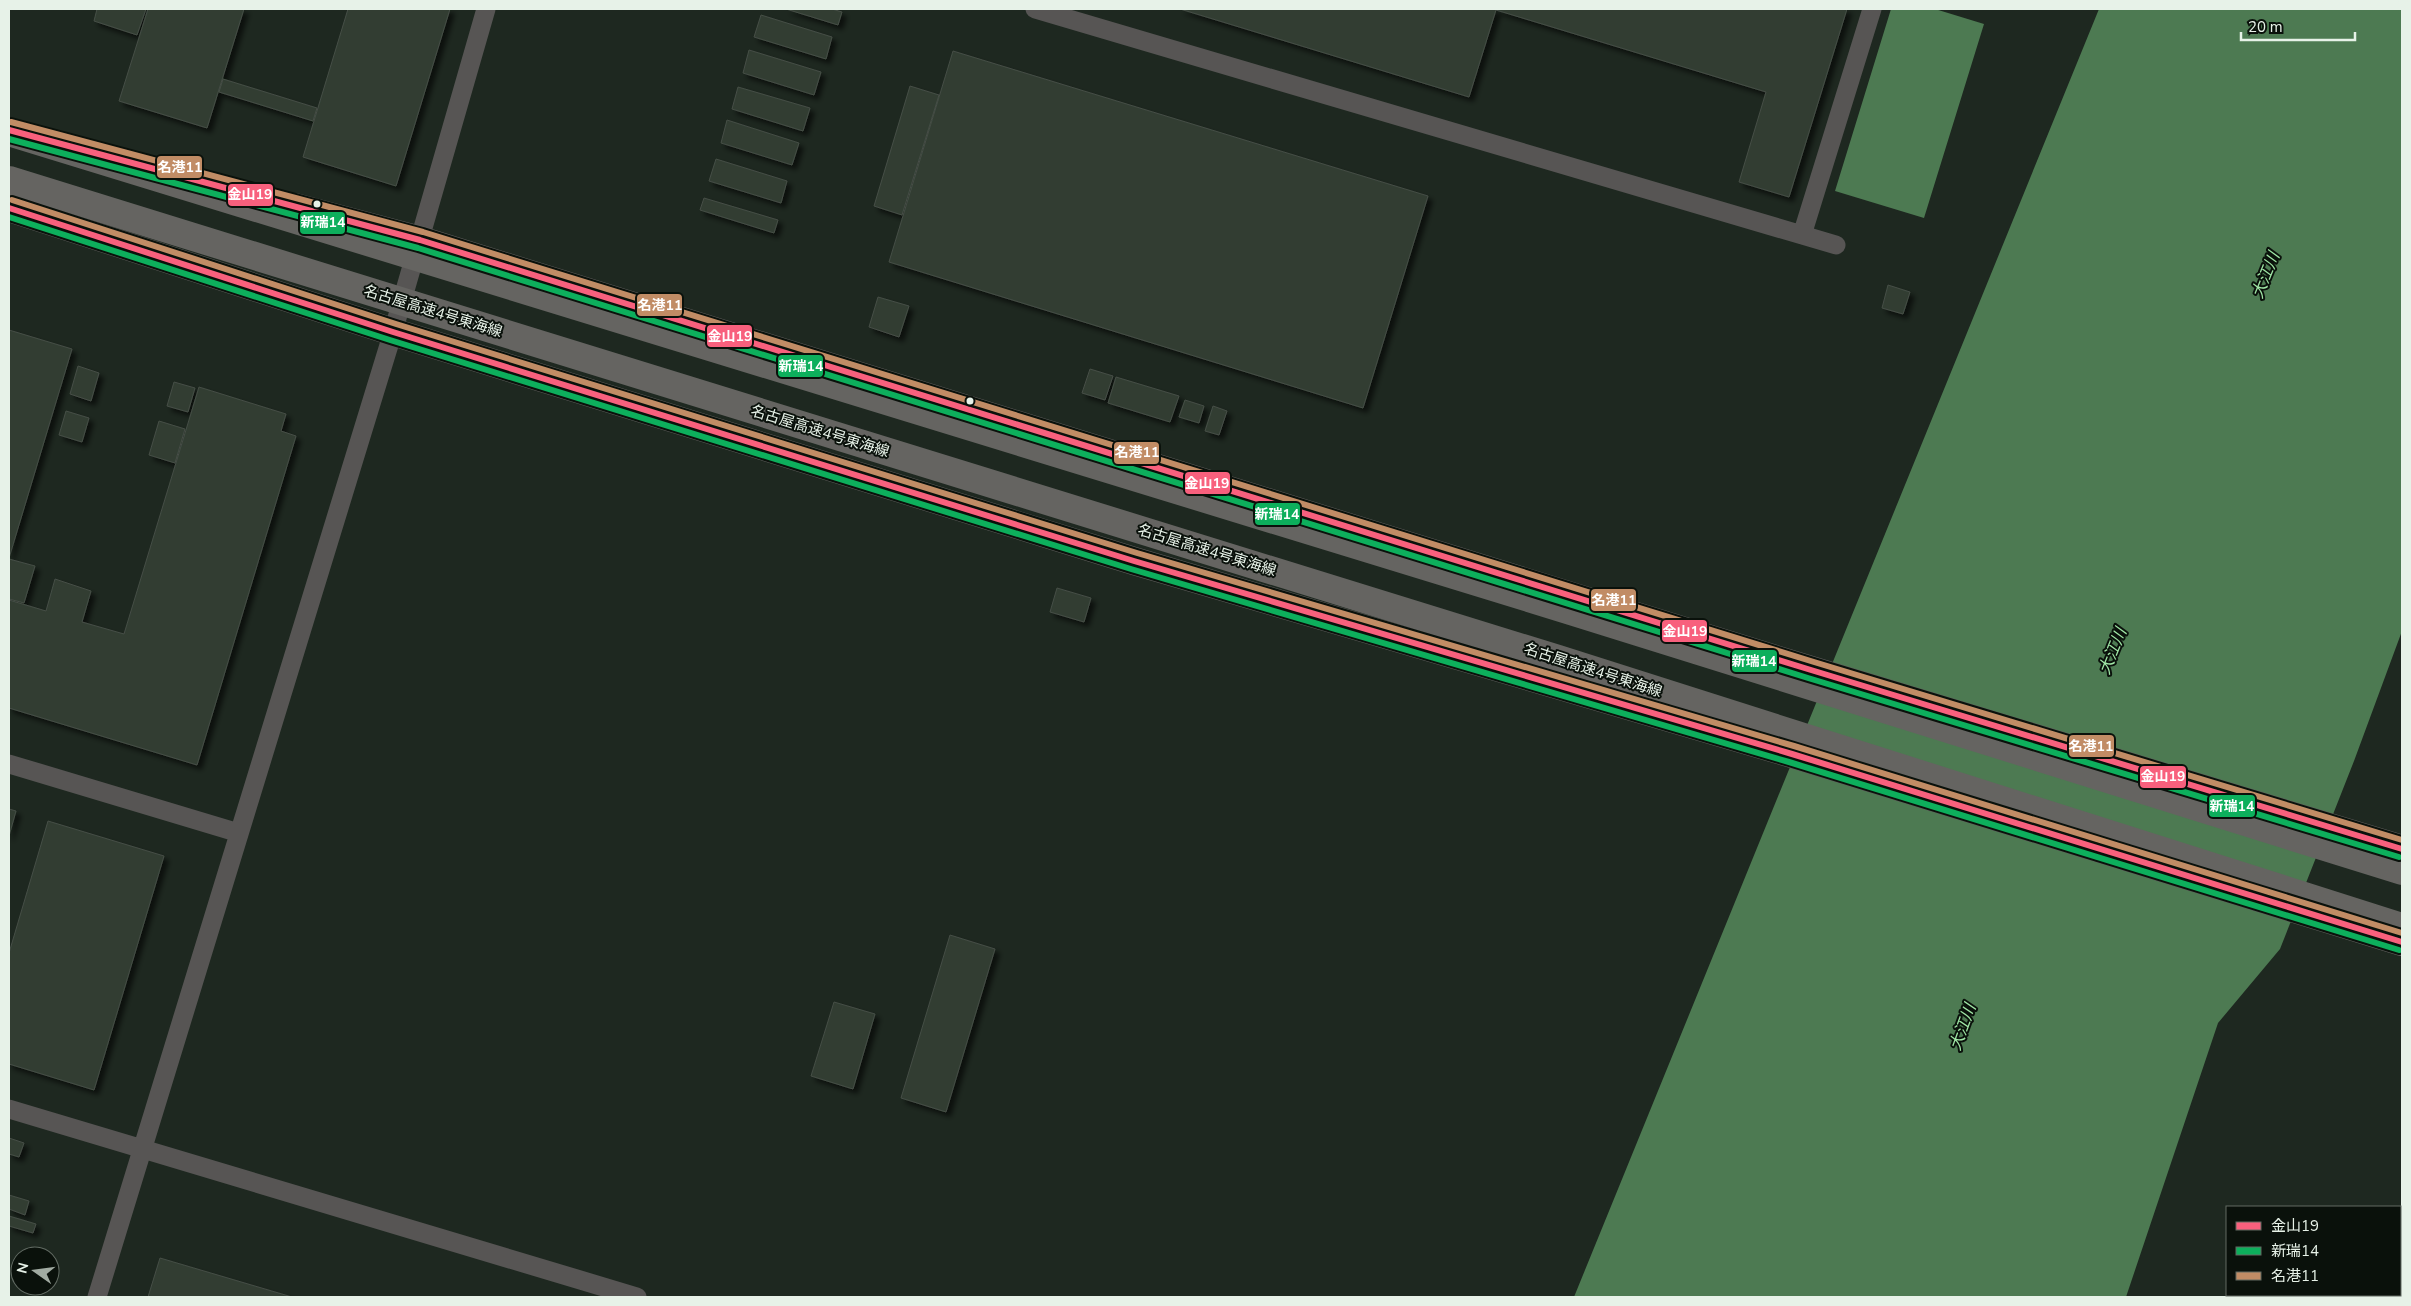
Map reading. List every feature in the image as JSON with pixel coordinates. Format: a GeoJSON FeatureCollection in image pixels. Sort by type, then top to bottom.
{"type":"FeatureCollection","features":[{"type":"Feature","properties":{"kind":"highway"},"geometry":{"type":"LineString","coordinates":[[9,131],[1561,608],[2402,871]]}},
{"type":"Feature","properties":{"kind":"highway","name":"名古屋高速4号東海線"},"geometry":{"type":"LineString","coordinates":[[9,180],[1558,658],[2402,927]]}},
{"type":"Feature","properties":{"kind":"main road"},"geometry":{"type":"LineString","coordinates":[[9,131],[420,240],[1811,670],[2391,846]]}},
{"type":"Feature","properties":{"kind":"main road"},"geometry":{"type":"LineString","coordinates":[[9,208],[393,332],[1134,561],[1792,754],[2402,942]]}},
{"type":"Feature","properties":{"kind":"lane"},"geometry":{"type":"LineString","coordinates":[[97,1297],[393,332],[486,9]]}},
{"type":"Feature","properties":{"kind":"lane"},"geometry":{"type":"LineString","coordinates":[[1035,9],[1836,245]]}},
{"type":"Feature","properties":{"kind":"lane"},"geometry":{"type":"LineString","coordinates":[[1802,235],[1872,9]]}},
{"type":"Feature","properties":{"kind":"lane"},"geometry":{"type":"LineString","coordinates":[[9,764],[239,833]]}},
{"type":"Feature","properties":{"kind":"lane"},"geometry":{"type":"LineString","coordinates":[[9,1109],[637,1297]]}},
{"type":"Feature","properties":{"kind":"water"},"geometry":{"type":"Polygon","coordinates":[[[1891,9],[1935,9],[1984,24],[1924,218],[1835,191],[1891,9]]]}},
{"type":"Feature","properties":{"kind":"water","name":"大江川"},"geometry":{"type":"Polygon","coordinates":[[[2099,9],[2402,9],[2402,631],[2354,761],[2280,949],[2218,1023],[2126,1297],[1574,1297],[2099,9]]]}},
{"type":"Feature","properties":{"kind":"building"},"geometry":{"type":"Polygon","coordinates":[[[97,9],[146,9],[137,35],[94,21],[97,9]]]}},
{"type":"Feature","properties":{"kind":"building"},"geometry":{"type":"Polygon","coordinates":[[[148,9],[244,9],[207,128],[119,101],[148,9]]]}},
{"type":"Feature","properties":{"kind":"building"},"geometry":{"type":"Polygon","coordinates":[[[348,9],[450,9],[396,186],[303,157],[348,9]]]}},
{"type":"Feature","properties":{"kind":"building"},"geometry":{"type":"Polygon","coordinates":[[[786,9],[832,9],[842,12],[838,25],[786,9]]]}},
{"type":"Feature","properties":{"kind":"building"},"geometry":{"type":"Polygon","coordinates":[[[1180,9],[1847,9],[1789,197],[1739,182],[1766,92],[1496,10],[1469,97],[1180,9]]]}},
{"type":"Feature","properties":{"kind":"building"},"geometry":{"type":"Polygon","coordinates":[[[761,15],[832,37],[826,59],[754,37],[761,15]]]}},
{"type":"Feature","properties":{"kind":"building"},"geometry":{"type":"Polygon","coordinates":[[[749,50],[821,72],[814,95],[743,73],[749,50]]]}},
{"type":"Feature","properties":{"kind":"building"},"geometry":{"type":"Polygon","coordinates":[[[953,51],[1428,196],[1363,408],[889,262],[953,51]]]}},
{"type":"Feature","properties":{"kind":"building"},"geometry":{"type":"Polygon","coordinates":[[[223,79],[317,108],[313,121],[219,92],[223,79]]]}},
{"type":"Feature","properties":{"kind":"building"},"geometry":{"type":"Polygon","coordinates":[[[910,86],[939,95],[902,215],[874,206],[910,86]]]}},
{"type":"Feature","properties":{"kind":"building"},"geometry":{"type":"Polygon","coordinates":[[[738,87],[810,108],[803,131],[732,109],[738,87]]]}},
{"type":"Feature","properties":{"kind":"building"},"geometry":{"type":"Polygon","coordinates":[[[727,120],[799,143],[792,165],[721,143],[727,120]]]}},
{"type":"Feature","properties":{"kind":"building"},"geometry":{"type":"Polygon","coordinates":[[[716,159],[787,181],[781,203],[709,181],[716,159]]]}},
{"type":"Feature","properties":{"kind":"building"},"geometry":{"type":"Polygon","coordinates":[[[704,198],[778,220],[774,233],[700,210],[704,198]]]}},
{"type":"Feature","properties":{"kind":"building"},"geometry":{"type":"Polygon","coordinates":[[[1888,285],[1910,292],[1903,314],[1882,308],[1888,285]]]}},
{"type":"Feature","properties":{"kind":"building"},"geometry":{"type":"Polygon","coordinates":[[[878,297],[909,306],[899,337],[869,327],[878,297]]]}},
{"type":"Feature","properties":{"kind":"building"},"geometry":{"type":"Polygon","coordinates":[[[9,330],[72,349],[9,558],[9,330]]]}},
{"type":"Feature","properties":{"kind":"building"},"geometry":{"type":"Polygon","coordinates":[[[78,366],[99,373],[91,401],[70,394],[78,366]]]}},
{"type":"Feature","properties":{"kind":"building"},"geometry":{"type":"Polygon","coordinates":[[[1090,369],[1113,376],[1105,400],[1082,393],[1090,369]]]}},
{"type":"Feature","properties":{"kind":"building"},"geometry":{"type":"Polygon","coordinates":[[[1116,377],[1179,396],[1170,422],[1108,403],[1116,377]]]}},
{"type":"Feature","properties":{"kind":"building"},"geometry":{"type":"Polygon","coordinates":[[[174,382],[195,388],[188,412],[167,406],[174,382]]]}},
{"type":"Feature","properties":{"kind":"building"},"geometry":{"type":"Polygon","coordinates":[[[199,387],[286,414],[281,431],[296,436],[197,765],[9,708],[9,600],[46,611],[55,579],[91,591],[82,622],[124,634],[199,387]]]}},
{"type":"Feature","properties":{"kind":"building"},"geometry":{"type":"Polygon","coordinates":[[[1185,400],[1204,406],[1199,423],[1179,417],[1185,400]]]}},
{"type":"Feature","properties":{"kind":"building"},"geometry":{"type":"Polygon","coordinates":[[[1213,406],[1227,411],[1219,435],[1205,431],[1213,406]]]}},
{"type":"Feature","properties":{"kind":"building"},"geometry":{"type":"Polygon","coordinates":[[[66,411],[89,418],[82,442],[59,435],[66,411]]]}},
{"type":"Feature","properties":{"kind":"building"},"geometry":{"type":"Polygon","coordinates":[[[159,421],[185,429],[175,463],[149,455],[159,421]]]}},
{"type":"Feature","properties":{"kind":"building"},"geometry":{"type":"Polygon","coordinates":[[[9,559],[35,566],[24,603],[9,599],[9,559]]]}},
{"type":"Feature","properties":{"kind":"building"},"geometry":{"type":"Polygon","coordinates":[[[1057,588],[1091,598],[1084,622],[1050,612],[1057,588]]]}},
{"type":"Feature","properties":{"kind":"building"},"geometry":{"type":"Polygon","coordinates":[[[9,809],[16,811],[9,836],[9,809]]]}},
{"type":"Feature","properties":{"kind":"building"},"geometry":{"type":"Polygon","coordinates":[[[48,821],[164,856],[94,1090],[9,1064],[9,953],[48,821]]]}},
{"type":"Feature","properties":{"kind":"building"},"geometry":{"type":"Polygon","coordinates":[[[950,935],[995,949],[946,1112],[901,1098],[950,935]]]}},
{"type":"Feature","properties":{"kind":"building"},"geometry":{"type":"Polygon","coordinates":[[[834,1002],[875,1014],[853,1089],[811,1076],[834,1002]]]}},
{"type":"Feature","properties":{"kind":"building"},"geometry":{"type":"Polygon","coordinates":[[[9,1138],[24,1143],[19,1157],[9,1154],[9,1138]]]}},
{"type":"Feature","properties":{"kind":"building"},"geometry":{"type":"Polygon","coordinates":[[[9,1195],[29,1201],[25,1215],[9,1209],[9,1195]]]}},
{"type":"Feature","properties":{"kind":"building"},"geometry":{"type":"Polygon","coordinates":[[[9,1216],[36,1224],[33,1233],[9,1226],[9,1216]]]}},
{"type":"Feature","properties":{"kind":"building"},"geometry":{"type":"Polygon","coordinates":[[[160,1258],[292,1297],[148,1297],[160,1258]]]}},
{"type":"Feature","properties":{"kind":"transit line","name":"名港11"},"geometry":{"type":"LineString","coordinates":[[11,122],[423,232],[1814,662],[2402,840]]}},
{"type":"Feature","properties":{"kind":"transit line","name":"金山19"},"geometry":{"type":"LineString","coordinates":[[9,130],[420,240],[1811,670],[2402,849]]}},
{"type":"Feature","properties":{"kind":"transit line","name":"新瑞14"},"geometry":{"type":"LineString","coordinates":[[9,139],[418,248],[1808,678],[2399,857]]}},
{"type":"Feature","properties":{"kind":"transit line","name":"名港11"},"geometry":{"type":"LineString","coordinates":[[12,200],[396,324],[1137,553],[1794,746],[2402,933]]}},
{"type":"Feature","properties":{"kind":"transit line","name":"金山19"},"geometry":{"type":"LineString","coordinates":[[9,208],[393,332],[1134,561],[1792,754],[2402,942]]}},
{"type":"Feature","properties":{"kind":"transit line","name":"新瑞14"},"geometry":{"type":"LineString","coordinates":[[9,217],[390,340],[1131,569],[1789,762],[2399,950]]}}]}
